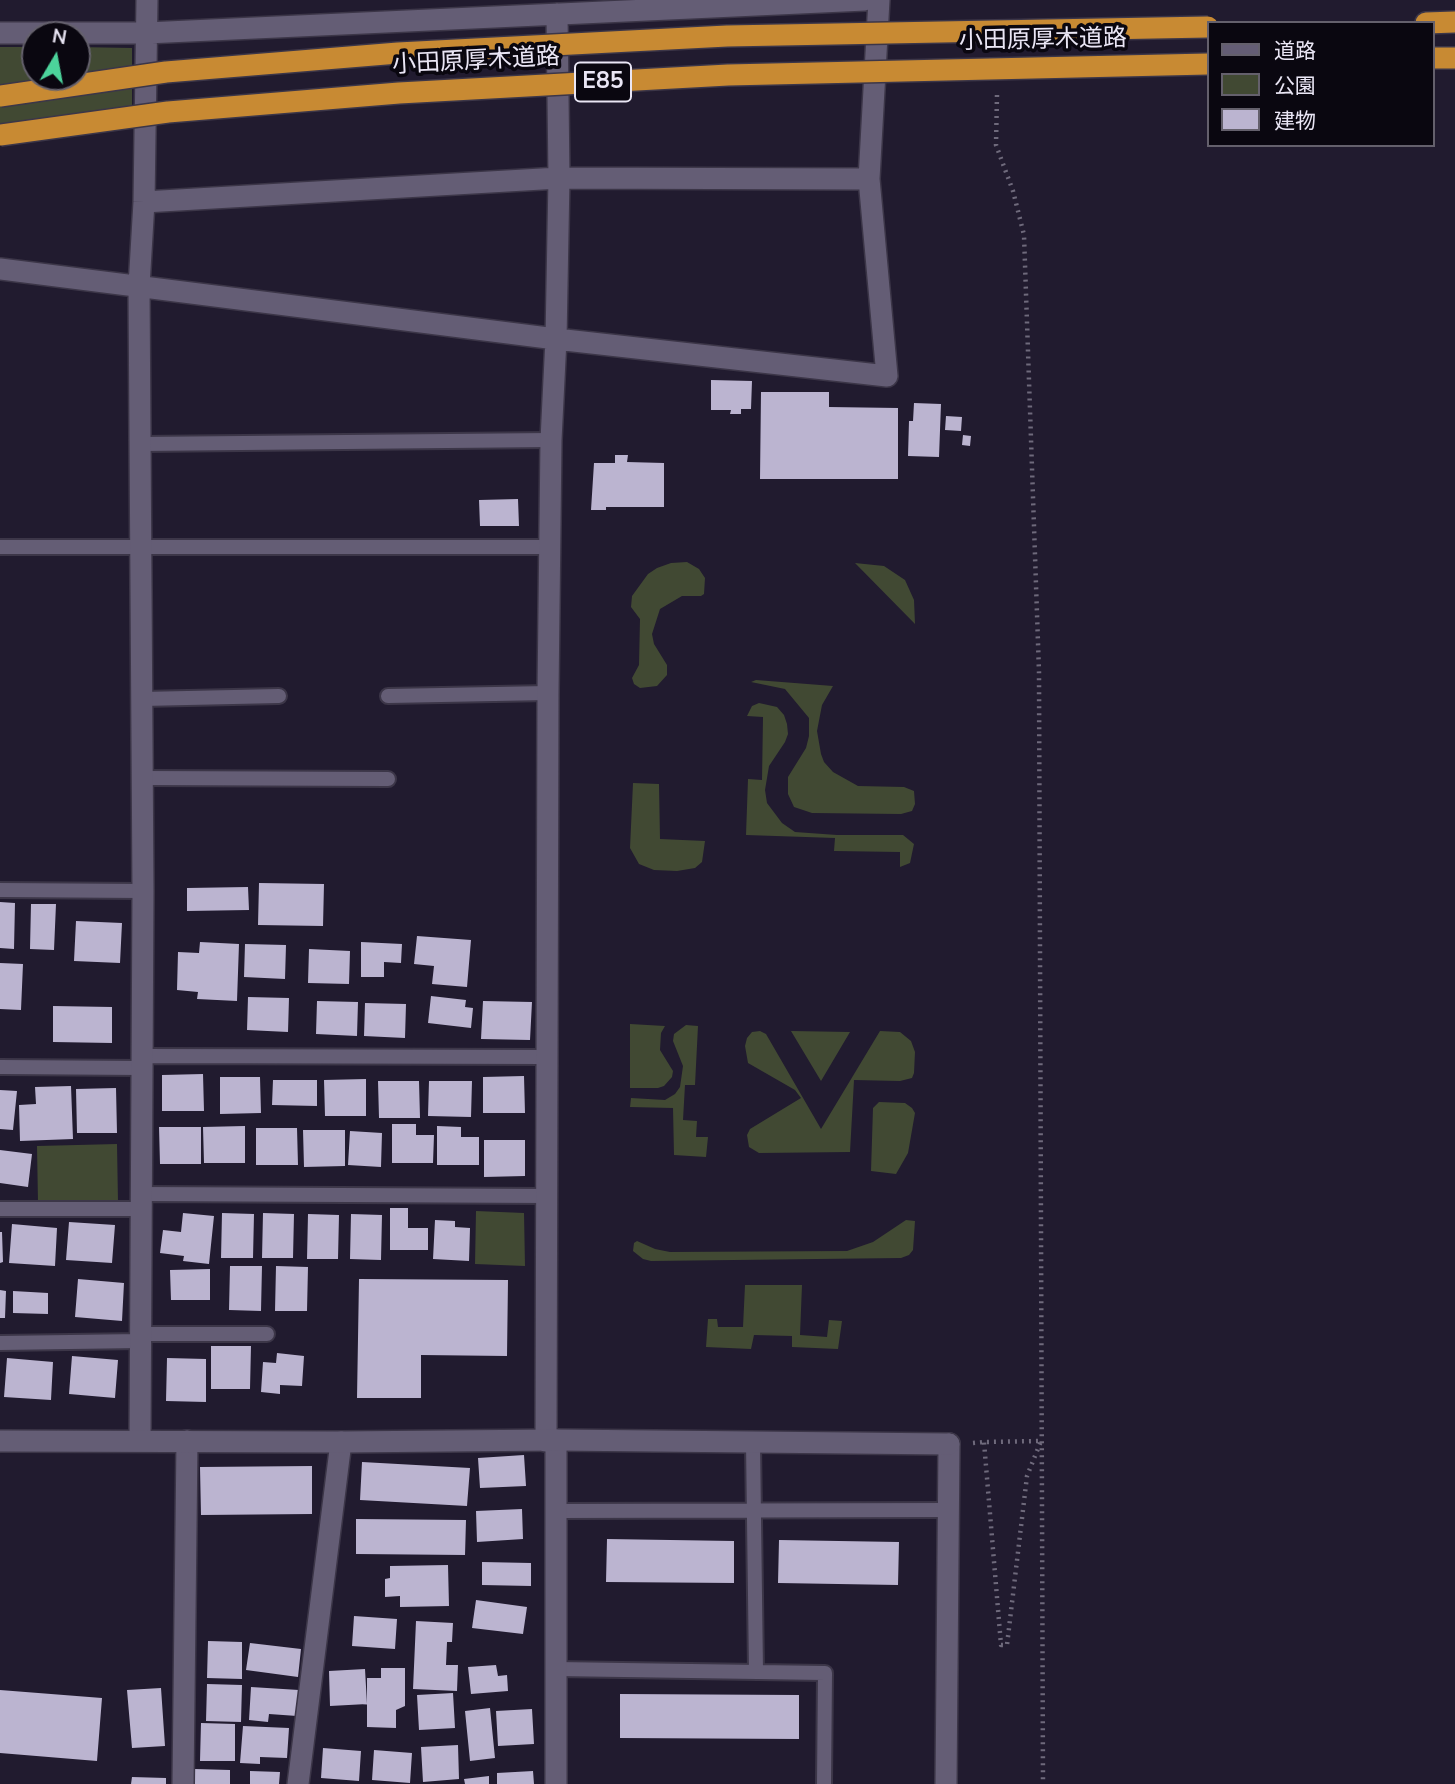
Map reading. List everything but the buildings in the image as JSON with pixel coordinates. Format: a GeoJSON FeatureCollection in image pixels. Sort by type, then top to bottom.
{"type":"FeatureCollection","features":[{"type":"Feature","properties":{"kind":"highway"},"geometry":{"type":"LineString","coordinates":[[1434,23],[1455,22]]}},
{"type":"Feature","properties":{"kind":"highway","name":"小田原厚木道路"},"geometry":{"type":"LineString","coordinates":[[0,96],[166,72],[398,53],[727,36],[1206,27]]}},
{"type":"Feature","properties":{"kind":"highway"},"geometry":{"type":"LineString","coordinates":[[1434,58],[1455,58]]}},
{"type":"Feature","properties":{"kind":"highway","name":"小田原厚木道路"},"geometry":{"type":"LineString","coordinates":[[0,135],[168,112],[413,92],[728,75],[1206,64]]}},
{"type":"Feature","properties":{"kind":"street"},"geometry":{"type":"LineString","coordinates":[[140,1440],[143,778],[139,286],[144,202],[147,0]]}},
{"type":"Feature","properties":{"kind":"street"},"geometry":{"type":"LineString","coordinates":[[0,33],[146,33],[865,0]]}},
{"type":"Feature","properties":{"kind":"street"},"geometry":{"type":"LineString","coordinates":[[0,269],[887,376],[869,179],[879,0]]}},
{"type":"Feature","properties":{"kind":"street"},"geometry":{"type":"LineString","coordinates":[[556,1784],[556,1511],[551,1440],[547,1057],[551,440],[559,178],[557,14]]}},
{"type":"Feature","properties":{"kind":"street"},"geometry":{"type":"LineString","coordinates":[[144,202],[559,178],[869,179]]}},
{"type":"Feature","properties":{"kind":"street"},"geometry":{"type":"LineString","coordinates":[[0,1441],[551,1440],[949,1444],[946,1784]]}},
{"type":"Feature","properties":{"kind":"street"},"geometry":{"type":"LineString","coordinates":[[183,1784],[187,1441]]}},
{"type":"Feature","properties":{"kind":"street"},"geometry":{"type":"LineString","coordinates":[[298,1784],[341,1442]]}},
{"type":"Feature","properties":{"kind":"lane"},"geometry":{"type":"LineString","coordinates":[[140,444],[551,440]]}},
{"type":"Feature","properties":{"kind":"lane"},"geometry":{"type":"LineString","coordinates":[[0,547],[550,547]]}},
{"type":"Feature","properties":{"kind":"lane"},"geometry":{"type":"LineString","coordinates":[[388,696],[548,693]]}},
{"type":"Feature","properties":{"kind":"lane"},"geometry":{"type":"LineString","coordinates":[[142,699],[279,696]]}},
{"type":"Feature","properties":{"kind":"lane"},"geometry":{"type":"LineString","coordinates":[[143,778],[388,779]]}},
{"type":"Feature","properties":{"kind":"lane"},"geometry":{"type":"LineString","coordinates":[[0,890],[143,891]]}},
{"type":"Feature","properties":{"kind":"lane"},"geometry":{"type":"LineString","coordinates":[[0,1067],[143,1062],[547,1057]]}},
{"type":"Feature","properties":{"kind":"lane"},"geometry":{"type":"LineString","coordinates":[[0,1209],[142,1201],[548,1196]]}},
{"type":"Feature","properties":{"kind":"lane"},"geometry":{"type":"LineString","coordinates":[[0,1343],[267,1334]]}},
{"type":"Feature","properties":{"kind":"lane"},"geometry":{"type":"LineString","coordinates":[[753,1442],[756,1672]]}},
{"type":"Feature","properties":{"kind":"lane"},"geometry":{"type":"LineString","coordinates":[[556,1511],[949,1510]]}},
{"type":"Feature","properties":{"kind":"lane"},"geometry":{"type":"LineString","coordinates":[[556,1669],[825,1673],[824,1784]]}},
{"type":"Feature","properties":{"kind":"path"},"geometry":{"type":"LineString","coordinates":[[997,92],[996,145],[1013,191],[1024,235],[1038,658],[1042,1784]]}},
{"type":"Feature","properties":{"kind":"path"},"geometry":{"type":"LineString","coordinates":[[1041,1441],[1027,1476],[1007,1646],[1001,1645],[985,1442],[1041,1441]]}},
{"type":"Feature","properties":{"kind":"green space"},"geometry":{"type":"Polygon","coordinates":[[[0,47],[21,47],[21,91],[91,91],[91,47],[132,48],[132,106],[0,124],[0,47]]]}},
{"type":"Feature","properties":{"kind":"green space"},"geometry":{"type":"Polygon","coordinates":[[[687,562],[699,569],[705,578],[704,594],[682,596],[660,609],[652,634],[654,644],[667,665],[667,675],[657,686],[640,688],[634,684],[632,678],[639,665],[640,619],[631,607],[632,596],[648,574],[657,568],[671,563],[687,562]]]}},
{"type":"Feature","properties":{"kind":"green space"},"geometry":{"type":"Polygon","coordinates":[[[855,563],[884,566],[905,580],[914,600],[915,624],[855,563]]]}},
{"type":"Feature","properties":{"kind":"green space"},"geometry":{"type":"Polygon","coordinates":[[[756,680],[833,686],[822,705],[817,731],[824,762],[833,772],[858,786],[904,787],[914,791],[915,804],[912,811],[901,814],[812,813],[794,807],[788,794],[788,777],[806,748],[809,718],[785,689],[751,682],[756,680]]]}},
{"type":"Feature","properties":{"kind":"green space"},"geometry":{"type":"Polygon","coordinates":[[[759,703],[777,707],[787,724],[788,734],[769,766],[765,790],[767,803],[782,823],[795,832],[903,835],[914,844],[910,863],[900,867],[900,852],[834,851],[835,838],[746,835],[748,779],[762,780],[763,717],[747,716],[752,706],[759,703]]]}},
{"type":"Feature","properties":{"kind":"green space"},"geometry":{"type":"Polygon","coordinates":[[[633,783],[659,784],[660,839],[705,841],[702,862],[695,868],[677,871],[654,870],[639,864],[630,848],[633,783]]]}},
{"type":"Feature","properties":{"kind":"green space"},"geometry":{"type":"Polygon","coordinates":[[[630,1024],[665,1026],[661,1033],[660,1050],[673,1071],[672,1077],[664,1086],[630,1088],[630,1024]]]}},
{"type":"Feature","properties":{"kind":"green space"},"geometry":{"type":"Polygon","coordinates":[[[686,1025],[698,1026],[695,1085],[685,1085],[683,1120],[697,1121],[696,1137],[708,1137],[706,1157],[674,1155],[673,1108],[630,1107],[631,1098],[665,1100],[680,1087],[683,1066],[673,1041],[674,1034],[686,1025]]]}},
{"type":"Feature","properties":{"kind":"green space"},"geometry":{"type":"Polygon","coordinates":[[[760,1031],[766,1034],[821,1129],[880,1031],[900,1032],[911,1041],[915,1052],[914,1073],[912,1078],[900,1081],[854,1080],[850,1152],[759,1153],[749,1147],[747,1135],[750,1129],[801,1098],[795,1090],[748,1063],[745,1046],[747,1038],[752,1032],[760,1031]]]}},
{"type":"Feature","properties":{"kind":"green space"},"geometry":{"type":"Polygon","coordinates":[[[791,1031],[850,1032],[821,1081],[791,1031]]]}},
{"type":"Feature","properties":{"kind":"green space"},"geometry":{"type":"Polygon","coordinates":[[[879,1102],[905,1103],[915,1113],[908,1153],[896,1174],[871,1171],[873,1108],[879,1102]]]}},
{"type":"Feature","properties":{"kind":"green space"},"geometry":{"type":"Polygon","coordinates":[[[117,1144],[118,1202],[38,1203],[37,1146],[117,1144]]]}},
{"type":"Feature","properties":{"kind":"green space"},"geometry":{"type":"Polygon","coordinates":[[[476,1211],[524,1213],[525,1266],[475,1264],[476,1211]]]}},
{"type":"Feature","properties":{"kind":"green space"},"geometry":{"type":"Polygon","coordinates":[[[906,1220],[915,1221],[913,1250],[901,1258],[651,1261],[643,1259],[633,1251],[637,1241],[670,1252],[847,1251],[873,1242],[906,1220]]]}},
{"type":"Feature","properties":{"kind":"green space"},"geometry":{"type":"Polygon","coordinates":[[[745,1285],[802,1285],[800,1335],[827,1337],[829,1320],[842,1321],[838,1349],[792,1347],[792,1336],[754,1335],[751,1349],[706,1347],[708,1319],[717,1319],[718,1327],[743,1327],[745,1285]]]}}]}
